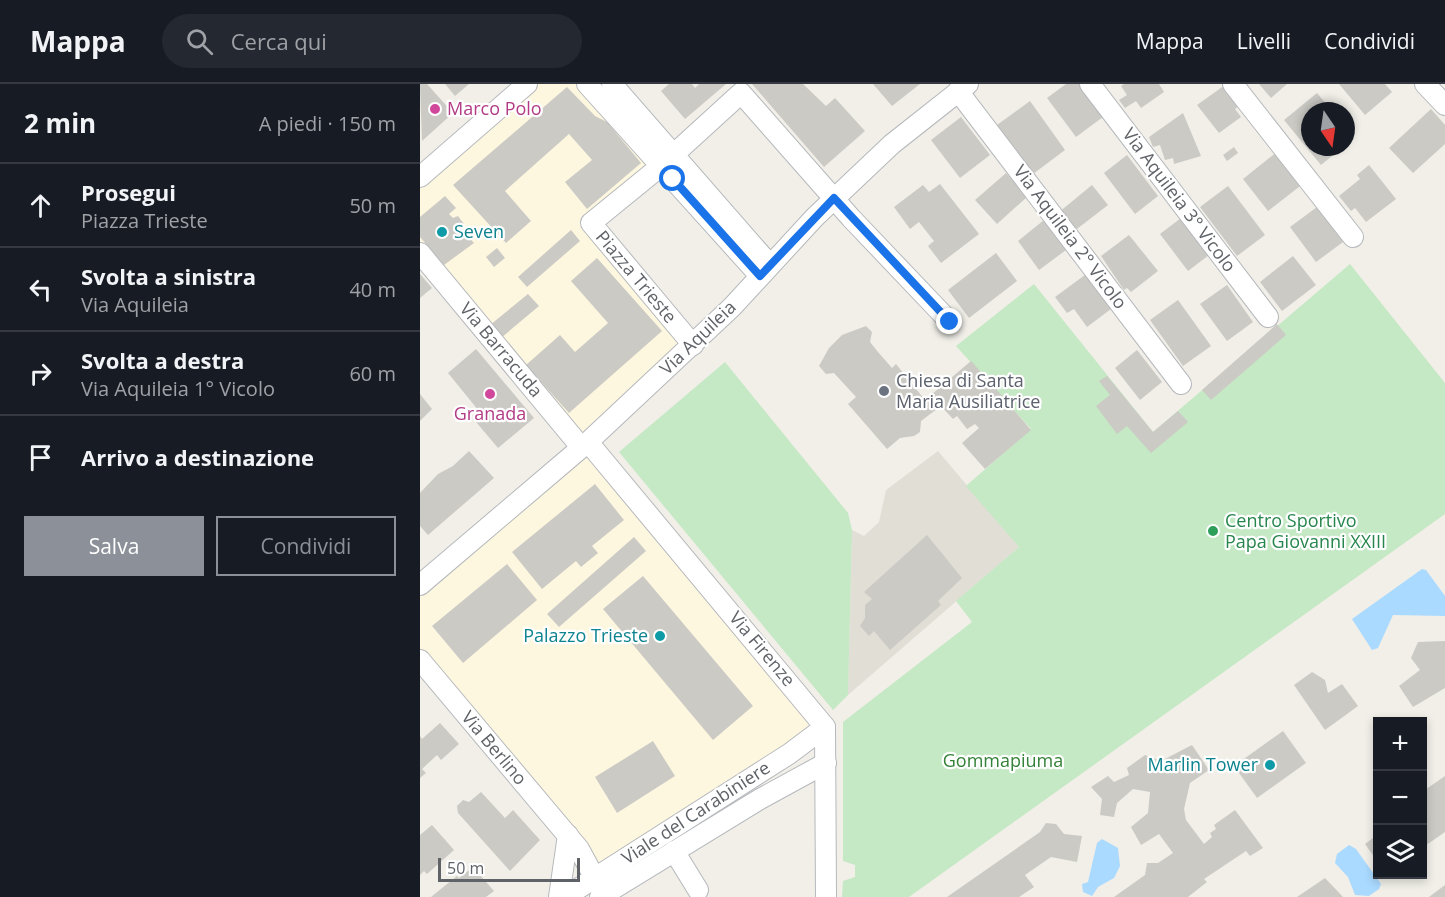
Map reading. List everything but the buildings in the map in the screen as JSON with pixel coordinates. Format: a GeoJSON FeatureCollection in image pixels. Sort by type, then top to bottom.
{"type":"FeatureCollection","features":[{"type":"Feature","properties":{"kind":"street"},"geometry":{"type":"LineString","coordinates":[[420,177],[527,84]]}},
{"type":"Feature","properties":{"kind":"street"},"geometry":{"type":"LineString","coordinates":[[586,84],[664,160],[765,270]]}},
{"type":"Feature","properties":{"kind":"street"},"geometry":{"type":"LineString","coordinates":[[612,84],[664,160]]}},
{"type":"Feature","properties":{"kind":"street","name":"Via Aquileia 3° Vicolo"},"geometry":{"type":"LineString","coordinates":[[1090,84],[1268,316]]}},
{"type":"Feature","properties":{"kind":"street"},"geometry":{"type":"LineString","coordinates":[[1233,84],[1353,237]]}},
{"type":"Feature","properties":{"kind":"street"},"geometry":{"type":"LineString","coordinates":[[1425,84],[1445,105]]}},
{"type":"Feature","properties":{"kind":"street","name":"Via Aquileia"},"geometry":{"type":"LineString","coordinates":[[420,585],[585,445],[691,347],[834,198],[892,144],[963,88]]}},
{"type":"Feature","properties":{"kind":"street","name":"Via Aquileia 2° Vicolo"},"geometry":{"type":"LineString","coordinates":[[963,88],[1181,384]]}},
{"type":"Feature","properties":{"kind":"street"},"geometry":{"type":"LineString","coordinates":[[691,347],[584,221],[664,160],[741,93],[834,198],[950,322]]}},
{"type":"Feature","properties":{"kind":"street","name":"Via Barracuda"},"geometry":{"type":"LineString","coordinates":[[420,253],[585,445]]}},
{"type":"Feature","properties":{"kind":"street","name":"Via Firenze"},"geometry":{"type":"LineString","coordinates":[[585,445],[825,727]]}},
{"type":"Feature","properties":{"kind":"street","name":"Via Berlino"},"geometry":{"type":"LineString","coordinates":[[420,660],[568,835],[602,891]]}},
{"type":"Feature","properties":{"kind":"street"},"geometry":{"type":"LineString","coordinates":[[825,727],[826,897]]}},
{"type":"Feature","properties":{"kind":"street","name":"Viale del Carabiniere"},"geometry":{"type":"LineString","coordinates":[[602,891],[825,727]]}},
{"type":"Feature","properties":{"kind":"street","name":"Viale del Carabiniere"},"geometry":{"type":"LineString","coordinates":[[565,897],[602,891],[826,763]]}},
{"type":"Feature","properties":{"kind":"street"},"geometry":{"type":"LineString","coordinates":[[559,897],[568,835]]}},
{"type":"Feature","properties":{"kind":"street"},"geometry":{"type":"LineString","coordinates":[[674,851],[698,890]]}},
{"type":"Feature","properties":{"kind":"shaded area"},"geometry":{"type":"Polygon","coordinates":[[[527,84],[587,84],[656,160],[584,221],[689,349],[588,442],[825,727],[596,877],[420,661],[420,585],[581,447],[420,253],[420,177],[527,84]]]}},
{"type":"Feature","properties":{"kind":"shaded area"},"geometry":{"type":"Polygon","coordinates":[[[938,451],[1019,547],[848,695],[852,530],[864,536],[879,522],[886,490],[938,451]]]}},
{"type":"Feature","properties":{"kind":"green space","name":"Centro Sportivo Papa Giovanni XXIII"},"geometry":{"type":"Polygon","coordinates":[[[1350,264],[1445,383],[1445,514],[909,897],[842,897],[843,881],[855,877],[855,865],[843,861],[843,722],[972,622],[956,601],[1019,547],[966,486],[1031,429],[956,346],[1034,284],[1153,432],[1350,264]]]}},
{"type":"Feature","properties":{"kind":"green space"},"geometry":{"type":"Polygon","coordinates":[[[725,362],[848,513],[852,530],[848,695],[833,710],[619,452],[725,362]]]}},
{"type":"Feature","properties":{"kind":"water"},"geometry":{"type":"Polygon","coordinates":[[[1422,569],[1426,570],[1445,596],[1445,616],[1393,615],[1378,648],[1372,650],[1352,619],[1422,569]]]}},
{"type":"Feature","properties":{"kind":"water"},"geometry":{"type":"Polygon","coordinates":[[[1102,839],[1118,848],[1120,866],[1114,878],[1098,887],[1092,896],[1083,892],[1082,884],[1088,882],[1097,843],[1102,839]]]}},
{"type":"Feature","properties":{"kind":"water"},"geometry":{"type":"Polygon","coordinates":[[[1349,845],[1356,849],[1373,873],[1373,879],[1377,879],[1381,884],[1379,889],[1369,896],[1355,895],[1348,877],[1335,863],[1337,854],[1349,845]]]}},
{"type":"Feature","properties":{"kind":"place","name":"Marco Polo"},"geometry":{"type":"Point","coordinates":[435,109]}},
{"type":"Feature","properties":{"kind":"place","name":"Seven"},"geometry":{"type":"Point","coordinates":[442,232]}},
{"type":"Feature","properties":{"kind":"place","name":"Chiesa di Santa Maria Ausiliatrice"},"geometry":{"type":"Point","coordinates":[884,391]}},
{"type":"Feature","properties":{"kind":"place","name":"Granada"},"geometry":{"type":"Point","coordinates":[490,394]}},
{"type":"Feature","properties":{"kind":"place","name":"Centro Sportivo Papa Giovanni XXIII"},"geometry":{"type":"Point","coordinates":[1213,531]}},
{"type":"Feature","properties":{"kind":"place","name":"Palazzo Trieste"},"geometry":{"type":"Point","coordinates":[660,636]}},
{"type":"Feature","properties":{"kind":"place","name":"Marlin Tower"},"geometry":{"type":"Point","coordinates":[1270,765]}},
{"type":"Feature","properties":{"kind":"route"},"geometry":{"type":"LineString","coordinates":[[673,179],[760,276],[834,198],[950,322]]}},
{"type":"Feature","properties":{"kind":"park label","name":"Gommapiuma"},"geometry":{"type":"Point","coordinates":[1003,761]}}]}
